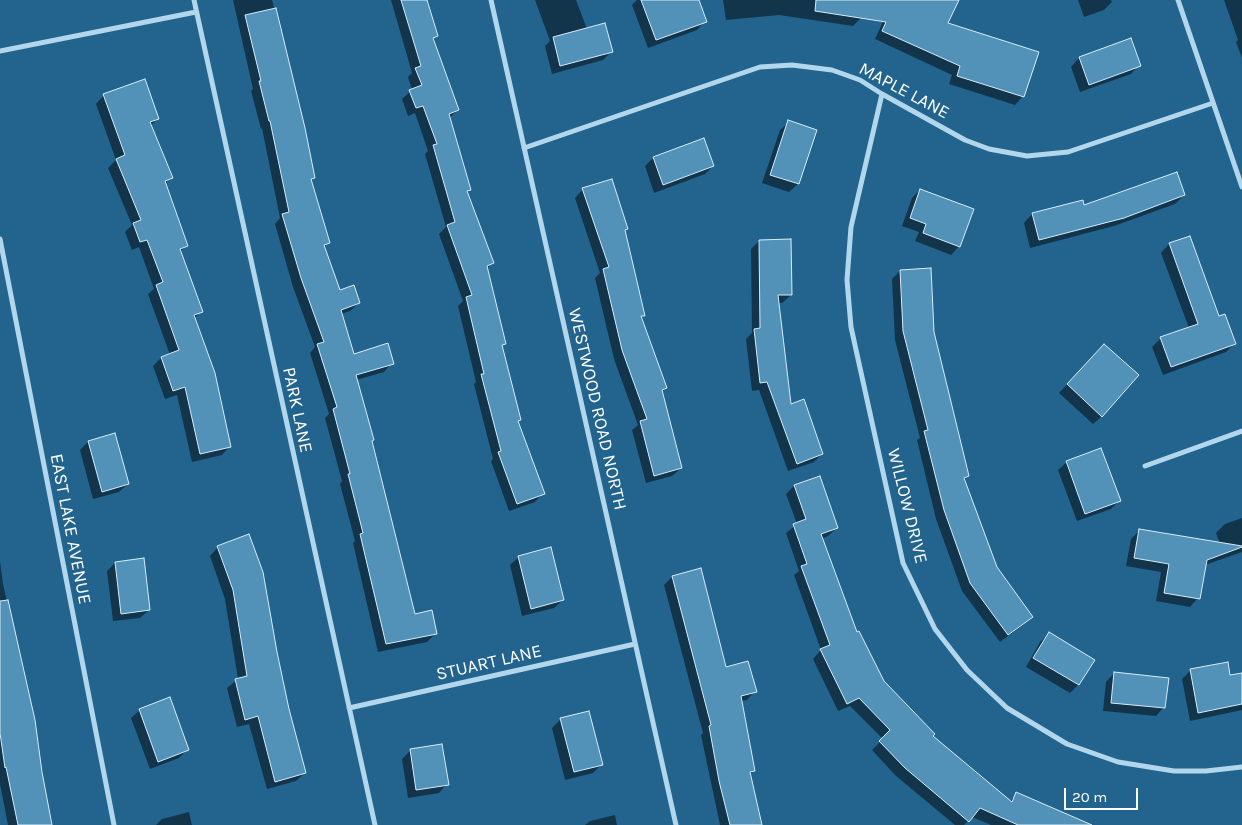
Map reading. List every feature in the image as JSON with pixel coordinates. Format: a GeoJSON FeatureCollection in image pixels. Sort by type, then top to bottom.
{"type":"FeatureCollection","features":[{"type":"Feature","properties":{"kind":"street","name":"PARK LANE"},"geometry":{"type":"LineString","coordinates":[[194,0],[375,825]]}},
{"type":"Feature","properties":{"kind":"street","name":"WESTWOOD ROAD NORTH"},"geometry":{"type":"LineString","coordinates":[[491,0],[676,825]]}},
{"type":"Feature","properties":{"kind":"street"},"geometry":{"type":"LineString","coordinates":[[1178,0],[1242,188]]}},
{"type":"Feature","properties":{"kind":"street"},"geometry":{"type":"LineString","coordinates":[[0,51],[196,12]]}},
{"type":"Feature","properties":{"kind":"street","name":"MAPLE LANE"},"geometry":{"type":"LineString","coordinates":[[524,148],[760,67],[792,65],[832,70],[860,80],[965,140],[989,149],[1027,156],[1068,152],[1213,102]]}},
{"type":"Feature","properties":{"kind":"street","name":"WILLOW DRIVE"},"geometry":{"type":"LineString","coordinates":[[882,94],[851,227],[847,280],[851,326],[904,563],[936,629],[967,670],[1006,708],[1067,744],[1118,762],[1174,771],[1206,772],[1242,767]]}},
{"type":"Feature","properties":{"kind":"street","name":"EAST LAKE AVENUE"},"geometry":{"type":"LineString","coordinates":[[0,239],[114,825]]}},
{"type":"Feature","properties":{"kind":"street"},"geometry":{"type":"LineString","coordinates":[[1145,466],[1242,431]]}},
{"type":"Feature","properties":{"kind":"street","name":"STUART LANE"},"geometry":{"type":"LineString","coordinates":[[349,708],[635,644]]}},
{"type":"Feature","properties":{"kind":"building"},"geometry":{"type":"Polygon","coordinates":[[[401,0],[427,0],[438,36],[433,38],[459,110],[449,114],[471,190],[467,191],[494,263],[487,266],[506,344],[502,345],[521,420],[518,421],[545,494],[517,504],[498,452],[501,451],[481,374],[484,374],[466,297],[472,295],[447,225],[455,222],[433,145],[437,144],[423,106],[416,108],[409,90],[422,85],[415,68],[421,66],[401,0]]]}},
{"type":"Feature","properties":{"kind":"building"},"geometry":{"type":"Polygon","coordinates":[[[641,0],[699,0],[707,22],[656,40],[641,0]]]}},
{"type":"Feature","properties":{"kind":"building"},"geometry":{"type":"Polygon","coordinates":[[[816,0],[959,0],[948,23],[1039,52],[1024,97],[957,76],[960,66],[882,31],[886,22],[815,11],[816,0]]]}},
{"type":"Feature","properties":{"kind":"building"},"geometry":{"type":"Polygon","coordinates":[[[276,8],[305,128],[315,178],[311,179],[330,243],[324,245],[340,290],[354,285],[360,303],[341,310],[354,354],[388,343],[394,364],[356,375],[374,440],[372,441],[415,614],[432,610],[437,634],[386,644],[360,534],[363,533],[348,474],[350,474],[333,409],[337,407],[317,344],[324,342],[301,278],[282,214],[289,212],[245,15],[276,8]]]}},
{"type":"Feature","properties":{"kind":"building"},"geometry":{"type":"Polygon","coordinates":[[[605,23],[613,52],[560,66],[553,37],[605,23]]]}},
{"type":"Feature","properties":{"kind":"building"},"geometry":{"type":"Polygon","coordinates":[[[1131,38],[1141,66],[1089,85],[1079,57],[1131,38]]]}},
{"type":"Feature","properties":{"kind":"building"},"geometry":{"type":"Polygon","coordinates":[[[145,79],[159,119],[150,122],[173,178],[165,181],[188,246],[180,249],[203,312],[194,315],[215,373],[231,447],[200,454],[185,387],[173,391],[161,357],[179,350],[156,285],[163,282],[147,240],[140,242],[133,223],[141,220],[116,159],[125,155],[103,94],[145,79]]]}},
{"type":"Feature","properties":{"kind":"building"},"geometry":{"type":"Polygon","coordinates":[[[788,120],[817,130],[799,184],[770,175],[788,120]]]}},
{"type":"Feature","properties":{"kind":"building"},"geometry":{"type":"Polygon","coordinates":[[[704,138],[714,166],[663,185],[653,157],[704,138]]]}},
{"type":"Feature","properties":{"kind":"building"},"geometry":{"type":"Polygon","coordinates":[[[1177,172],[1185,195],[1124,218],[1039,240],[1032,213],[1083,200],[1084,205],[1177,172]]]}},
{"type":"Feature","properties":{"kind":"building"},"geometry":{"type":"Polygon","coordinates":[[[612,179],[628,229],[625,230],[645,316],[641,316],[667,388],[662,390],[682,468],[654,476],[640,421],[647,419],[622,350],[603,269],[609,267],[582,188],[612,179]]]}},
{"type":"Feature","properties":{"kind":"building"},"geometry":{"type":"Polygon","coordinates":[[[920,189],[974,209],[960,247],[923,233],[926,224],[910,218],[920,189]]]}},
{"type":"Feature","properties":{"kind":"building"},"geometry":{"type":"Polygon","coordinates":[[[1190,236],[1219,316],[1225,314],[1236,344],[1171,367],[1160,337],[1198,324],[1169,243],[1190,236]]]}},
{"type":"Feature","properties":{"kind":"building"},"geometry":{"type":"Polygon","coordinates":[[[791,239],[792,295],[778,295],[791,404],[804,399],[823,454],[797,464],[767,382],[760,383],[754,329],[760,328],[759,240],[791,239]]]}},
{"type":"Feature","properties":{"kind":"building"},"geometry":{"type":"Polygon","coordinates":[[[931,268],[934,332],[969,476],[964,478],[997,567],[1033,617],[1008,635],[970,583],[944,510],[924,431],[928,430],[903,331],[900,270],[931,268]]]}},
{"type":"Feature","properties":{"kind":"building"},"geometry":{"type":"Polygon","coordinates":[[[1104,344],[1139,375],[1102,417],[1067,384],[1104,344]]]}},
{"type":"Feature","properties":{"kind":"building"},"geometry":{"type":"Polygon","coordinates":[[[115,433],[129,484],[102,492],[88,441],[115,433]]]}},
{"type":"Feature","properties":{"kind":"building"},"geometry":{"type":"Polygon","coordinates":[[[1101,448],[1121,501],[1085,514],[1066,461],[1101,448]]]}},
{"type":"Feature","properties":{"kind":"building"},"geometry":{"type":"Polygon","coordinates":[[[820,476],[838,528],[821,534],[857,632],[859,631],[884,681],[935,734],[933,736],[1012,802],[1016,792],[1092,825],[1018,825],[980,808],[969,822],[905,768],[879,741],[890,730],[859,698],[847,704],[820,649],[830,645],[801,566],[807,564],[793,524],[806,519],[794,485],[820,476]]]}},
{"type":"Feature","properties":{"kind":"building"},"geometry":{"type":"Polygon","coordinates":[[[1139,529],[1242,547],[1207,560],[1200,599],[1164,593],[1169,564],[1134,558],[1139,529]]]}},
{"type":"Feature","properties":{"kind":"building"},"geometry":{"type":"Polygon","coordinates":[[[249,534],[263,572],[289,709],[306,773],[275,782],[258,716],[245,720],[235,679],[247,676],[233,590],[217,546],[249,534]]]}},
{"type":"Feature","properties":{"kind":"building"},"geometry":{"type":"Polygon","coordinates":[[[551,547],[564,600],[531,609],[518,556],[551,547]]]}},
{"type":"Feature","properties":{"kind":"building"},"geometry":{"type":"Polygon","coordinates":[[[144,558],[150,610],[121,614],[115,562],[144,558]]]}},
{"type":"Feature","properties":{"kind":"building"},"geometry":{"type":"Polygon","coordinates":[[[701,568],[726,667],[748,661],[757,692],[741,696],[755,771],[750,772],[762,825],[730,825],[719,781],[709,726],[711,725],[672,576],[701,568]]]}},
{"type":"Feature","properties":{"kind":"building"},"geometry":{"type":"Polygon","coordinates":[[[8,600],[35,720],[52,825],[18,825],[5,768],[0,733],[0,601],[8,600]]]}},
{"type":"Feature","properties":{"kind":"building"},"geometry":{"type":"Polygon","coordinates":[[[1049,632],[1095,660],[1079,685],[1033,658],[1049,632]]]}},
{"type":"Feature","properties":{"kind":"building"},"geometry":{"type":"Polygon","coordinates":[[[1228,662],[1230,675],[1242,673],[1242,704],[1198,713],[1190,669],[1228,662]]]}},
{"type":"Feature","properties":{"kind":"building"},"geometry":{"type":"Polygon","coordinates":[[[1114,672],[1169,678],[1165,708],[1111,703],[1114,672]]]}},
{"type":"Feature","properties":{"kind":"building"},"geometry":{"type":"Polygon","coordinates":[[[170,697],[189,750],[158,762],[139,709],[170,697]]]}},
{"type":"Feature","properties":{"kind":"building"},"geometry":{"type":"Polygon","coordinates":[[[589,711],[603,765],[574,772],[560,718],[589,711]]]}},
{"type":"Feature","properties":{"kind":"building"},"geometry":{"type":"Polygon","coordinates":[[[442,744],[449,785],[416,790],[410,749],[442,744]]]}}]}
